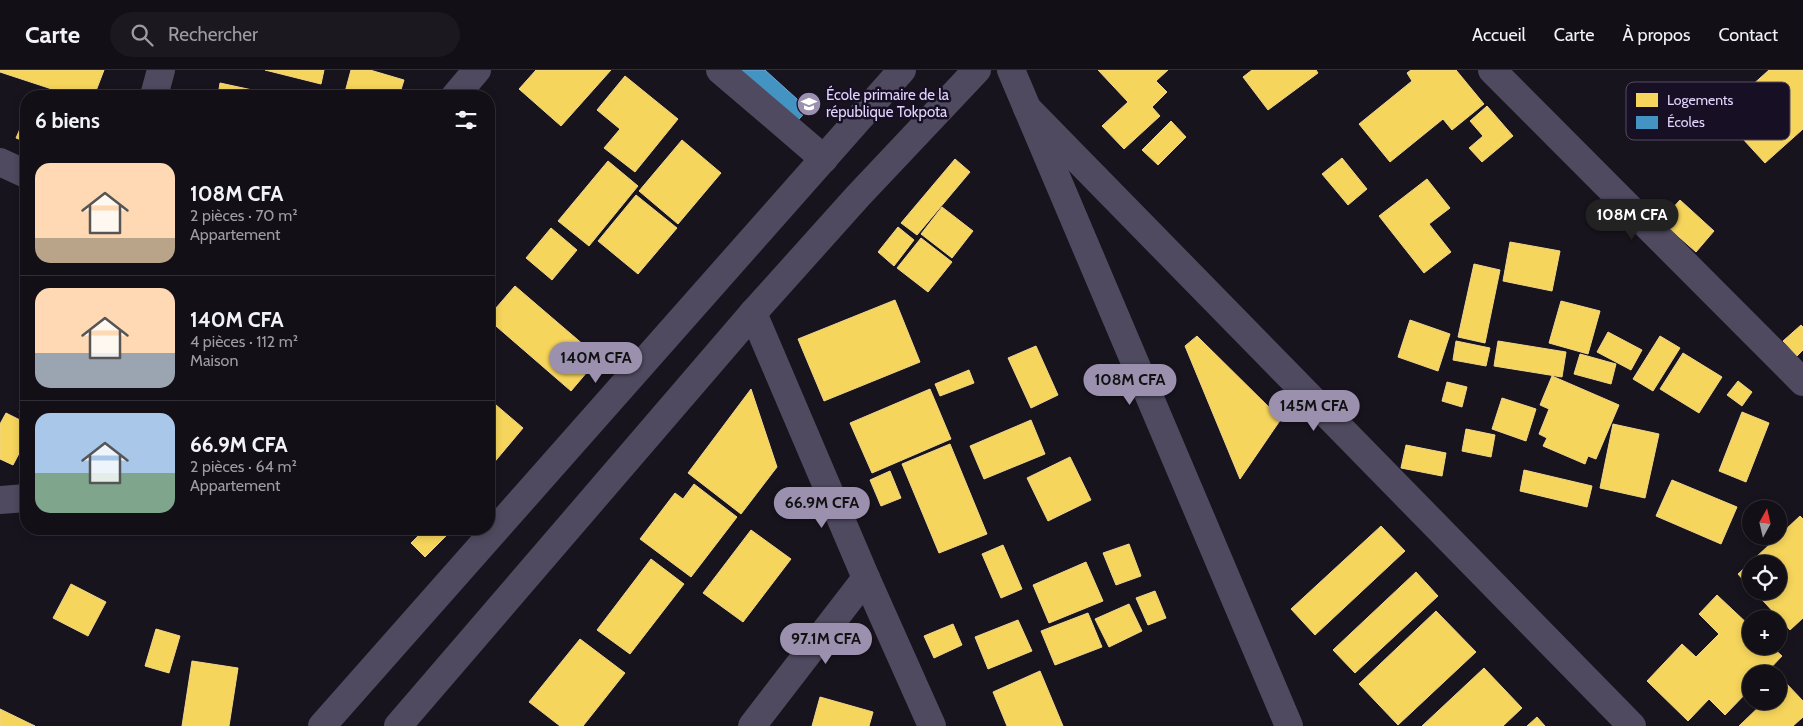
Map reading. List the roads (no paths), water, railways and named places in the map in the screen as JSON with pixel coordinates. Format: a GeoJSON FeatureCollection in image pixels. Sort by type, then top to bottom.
{"type":"FeatureCollection","features":[{"type":"Feature","properties":{"kind":"street"},"geometry":{"type":"LineString","coordinates":[[156,90],[161,70]]}},
{"type":"Feature","properties":{"kind":"street"},"geometry":{"type":"LineString","coordinates":[[460,90],[477,70]]}},
{"type":"Feature","properties":{"kind":"street"},"geometry":{"type":"LineString","coordinates":[[720,70],[824,159]]}},
{"type":"Feature","properties":{"kind":"street"},"geometry":{"type":"LineString","coordinates":[[495,531],[902,70]]}},
{"type":"Feature","properties":{"kind":"street"},"geometry":{"type":"LineString","coordinates":[[398,726],[753,314],[858,196],[977,70]]}},
{"type":"Feature","properties":{"kind":"street"},"geometry":{"type":"LineString","coordinates":[[1011,70],[1289,726]]}},
{"type":"Feature","properties":{"kind":"street"},"geometry":{"type":"LineString","coordinates":[[1492,70],[1803,382]]}},
{"type":"Feature","properties":{"kind":"street"},"geometry":{"type":"LineString","coordinates":[[1027,108],[1632,726]]}},
{"type":"Feature","properties":{"kind":"street"},"geometry":{"type":"LineString","coordinates":[[0,162],[20,171]]}},
{"type":"Feature","properties":{"kind":"street"},"geometry":{"type":"LineString","coordinates":[[753,314],[866,578],[932,726]]}},
{"type":"Feature","properties":{"kind":"street"},"geometry":{"type":"LineString","coordinates":[[0,500],[20,498]]}},
{"type":"Feature","properties":{"kind":"street"},"geometry":{"type":"LineString","coordinates":[[322,726],[491,535]]}},
{"type":"Feature","properties":{"kind":"street"},"geometry":{"type":"LineString","coordinates":[[752,726],[866,578]]}},
{"type":"Feature","properties":{"kind":"place","name":"École primaire de la république Tokpota"},"geometry":{"type":"Point","coordinates":[809,104]}}]}
